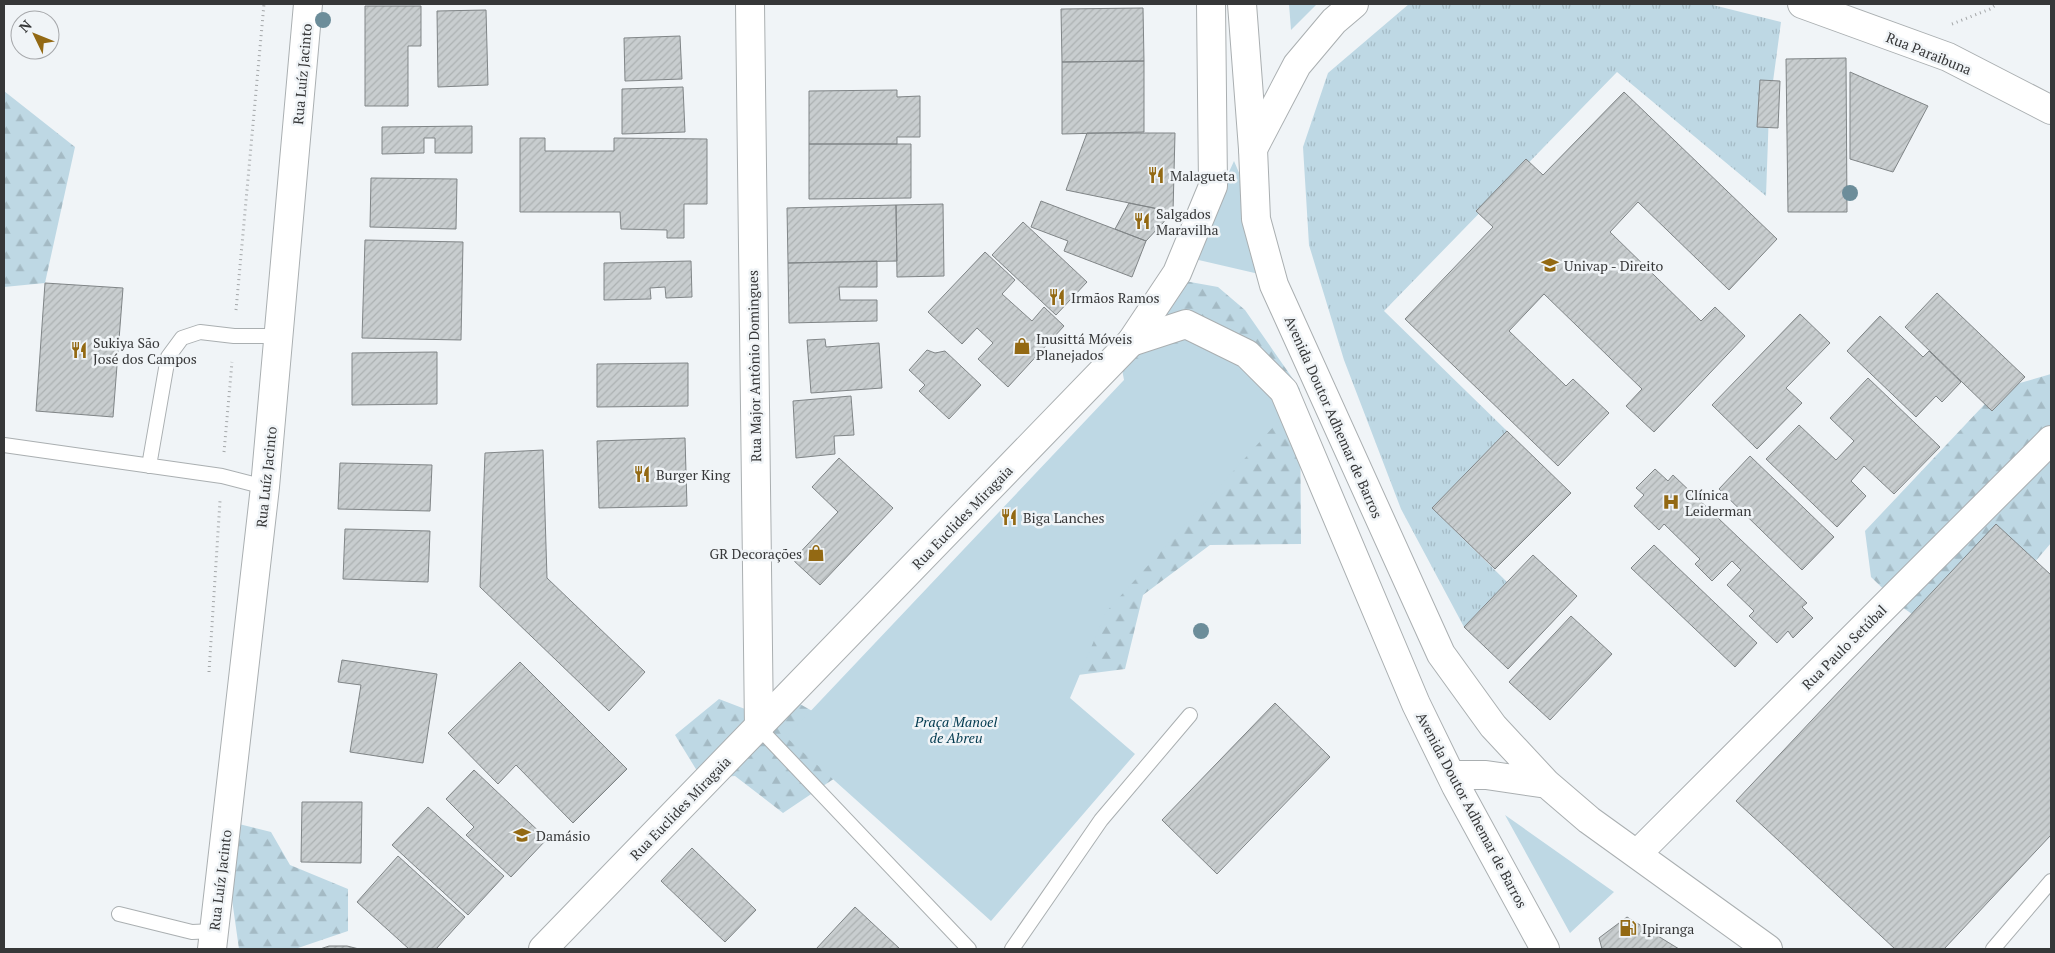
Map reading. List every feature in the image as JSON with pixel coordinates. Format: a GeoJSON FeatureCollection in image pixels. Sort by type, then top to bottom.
{"type":"FeatureCollection","features":[{"type":"Feature","properties":{"kind":"street","name":"Rua Luíz Jacinto"},"geometry":{"type":"LineString","coordinates":[[215,943],[265,487],[308,4]]}},
{"type":"Feature","properties":{"kind":"street","name":"Rua Major Antônio Domingues"},"geometry":{"type":"LineString","coordinates":[[750,4],[758,728]]}},
{"type":"Feature","properties":{"kind":"street","name":"Rua Euclides Miragaia"},"geometry":{"type":"LineString","coordinates":[[543,949],[1131,342],[1177,273],[1213,186],[1211,4]]}},
{"type":"Feature","properties":{"kind":"street","name":"Avenida Doutor Adhemar de Barros"},"geometry":{"type":"LineString","coordinates":[[1242,4],[1256,219],[1274,285],[1440,654],[1493,726],[1547,784],[1589,820],[1638,853],[1768,949]]}},
{"type":"Feature","properties":{"kind":"street"},"geometry":{"type":"LineString","coordinates":[[1253,150],[1297,65],[1334,21],[1354,4]]}},
{"type":"Feature","properties":{"kind":"street","name":"Rua Paraibuna"},"geometry":{"type":"LineString","coordinates":[[1802,4],[1948,57],[2051,110]]}},
{"type":"Feature","properties":{"kind":"street","name":"Avenida Doutor Adhemar de Barros"},"geometry":{"type":"LineString","coordinates":[[1131,342],[1186,324],[1248,354],[1284,391],[1416,704],[1451,775],[1545,949]]}},
{"type":"Feature","properties":{"kind":"street","name":"Rua Paulo Setúbal"},"geometry":{"type":"LineString","coordinates":[[1638,853],[2051,440]]}},
{"type":"Feature","properties":{"kind":"street"},"geometry":{"type":"LineString","coordinates":[[1451,775],[1486,775],[1547,784]]}},
{"type":"Feature","properties":{"kind":"lane"},"geometry":{"type":"LineString","coordinates":[[149,466],[168,357],[182,338],[200,332],[234,336],[279,336]]}},
{"type":"Feature","properties":{"kind":"lane"},"geometry":{"type":"LineString","coordinates":[[4,445],[222,476],[265,487]]}},
{"type":"Feature","properties":{"kind":"lane"},"geometry":{"type":"LineString","coordinates":[[1012,949],[1101,820],[1190,715]]}},
{"type":"Feature","properties":{"kind":"lane"},"geometry":{"type":"LineString","coordinates":[[758,728],[969,949]]}},
{"type":"Feature","properties":{"kind":"lane"},"geometry":{"type":"LineString","coordinates":[[1992,949],[2051,881]]}},
{"type":"Feature","properties":{"kind":"lane"},"geometry":{"type":"LineString","coordinates":[[119,914],[192,932],[215,943]]}},
{"type":"Feature","properties":{"kind":"green space"},"geometry":{"type":"Polygon","coordinates":[[[1289,4],[1317,4],[1291,30],[1289,4]]]}},
{"type":"Feature","properties":{"kind":"green space"},"geometry":{"type":"Polygon","coordinates":[[[1409,4],[1709,4],[1781,22],[1769,111],[1766,196],[1617,72],[1384,311],[1507,431],[1432,508],[1507,582],[1464,627],[1401,509],[1344,360],[1309,245],[1303,147],[1328,73],[1409,4]]]}},
{"type":"Feature","properties":{"kind":"green space"},"geometry":{"type":"Polygon","coordinates":[[[4,91],[75,147],[45,283],[4,287],[4,91]]]}},
{"type":"Feature","properties":{"kind":"green space"},"geometry":{"type":"Polygon","coordinates":[[[1234,161],[1246,189],[1259,274],[1190,258],[1234,161]]]}},
{"type":"Feature","properties":{"kind":"green space"},"geometry":{"type":"Polygon","coordinates":[[[1179,280],[1218,287],[1245,310],[1300,389],[1301,544],[1210,545],[1143,595],[1125,669],[1031,681],[884,745],[783,813],[735,776],[702,779],[675,735],[719,699],[745,709],[777,691],[821,716],[1133,427],[1120,359],[1179,280]]]}},
{"type":"Feature","properties":{"kind":"green space","name":"Praça Manoel de Abreu"},"geometry":{"type":"Polygon","coordinates":[[[1159,343],[1186,344],[1223,357],[1264,383],[1284,415],[1106,612],[1070,698],[1135,754],[991,921],[786,737],[1159,343]]]}},
{"type":"Feature","properties":{"kind":"green space"},"geometry":{"type":"Polygon","coordinates":[[[2051,374],[2051,543],[2005,597],[1932,628],[1902,607],[1871,577],[1865,531],[1999,389],[2051,374]]]}},
{"type":"Feature","properties":{"kind":"green space"},"geometry":{"type":"Polygon","coordinates":[[[1505,815],[1614,892],[1570,933],[1505,815]]]}},
{"type":"Feature","properties":{"kind":"green space"},"geometry":{"type":"Polygon","coordinates":[[[235,823],[271,832],[290,865],[348,889],[348,931],[295,949],[239,949],[225,850],[235,823]]]}},
{"type":"Feature","properties":{"kind":"building"},"geometry":{"type":"Polygon","coordinates":[[[365,6],[421,6],[421,46],[408,46],[408,106],[365,106],[365,6]]]}},
{"type":"Feature","properties":{"kind":"building"},"geometry":{"type":"Polygon","coordinates":[[[1143,8],[1144,61],[1062,62],[1061,9],[1143,8]]]}},
{"type":"Feature","properties":{"kind":"building"},"geometry":{"type":"Polygon","coordinates":[[[486,10],[488,85],[438,87],[437,11],[486,10]]]}},
{"type":"Feature","properties":{"kind":"building"},"geometry":{"type":"Polygon","coordinates":[[[680,36],[682,79],[625,81],[624,38],[680,36]]]}},
{"type":"Feature","properties":{"kind":"building"},"geometry":{"type":"Polygon","coordinates":[[[1846,58],[1847,212],[1788,212],[1786,59],[1846,58]]]}},
{"type":"Feature","properties":{"kind":"building"},"geometry":{"type":"Polygon","coordinates":[[[1144,61],[1144,132],[1062,134],[1062,62],[1144,61]]]}},
{"type":"Feature","properties":{"kind":"building"},"geometry":{"type":"Polygon","coordinates":[[[1850,72],[1928,106],[1893,172],[1850,159],[1850,72]]]}},
{"type":"Feature","properties":{"kind":"building"},"geometry":{"type":"Polygon","coordinates":[[[1760,80],[1780,81],[1778,128],[1757,127],[1760,80]]]}},
{"type":"Feature","properties":{"kind":"building"},"geometry":{"type":"Polygon","coordinates":[[[683,87],[685,132],[622,134],[622,89],[683,87]]]}},
{"type":"Feature","properties":{"kind":"building"},"geometry":{"type":"Polygon","coordinates":[[[897,90],[897,97],[920,96],[920,137],[897,137],[897,144],[809,144],[809,91],[897,90]]]}},
{"type":"Feature","properties":{"kind":"building","name":"Univap - Direito"},"geometry":{"type":"Polygon","coordinates":[[[1624,92],[1777,239],[1729,290],[1638,202],[1610,232],[1701,321],[1715,307],[1745,336],[1654,432],[1626,406],[1642,389],[1544,294],[1509,331],[1566,386],[1573,379],[1609,413],[1558,466],[1405,319],[1493,227],[1476,211],[1526,159],[1543,175],[1624,92]]]}},
{"type":"Feature","properties":{"kind":"building"},"geometry":{"type":"Polygon","coordinates":[[[472,126],[472,153],[435,153],[435,138],[424,138],[424,153],[382,154],[382,127],[472,126]]]}},
{"type":"Feature","properties":{"kind":"building"},"geometry":{"type":"Polygon","coordinates":[[[1087,133],[1175,133],[1173,212],[1066,190],[1087,133]]]}},
{"type":"Feature","properties":{"kind":"building"},"geometry":{"type":"Polygon","coordinates":[[[520,138],[545,138],[545,151],[614,151],[614,138],[707,139],[707,204],[684,204],[684,238],[667,238],[667,230],[621,229],[620,212],[520,212],[520,138]]]}},
{"type":"Feature","properties":{"kind":"building"},"geometry":{"type":"Polygon","coordinates":[[[809,144],[911,144],[911,198],[809,199],[809,144]]]}},
{"type":"Feature","properties":{"kind":"building"},"geometry":{"type":"Polygon","coordinates":[[[371,178],[457,179],[456,229],[370,227],[371,178]]]}},
{"type":"Feature","properties":{"kind":"building"},"geometry":{"type":"Polygon","coordinates":[[[1041,201],[1146,241],[1132,277],[1064,251],[1068,241],[1031,227],[1041,201]]]}},
{"type":"Feature","properties":{"kind":"building","name":"Salgados Maravilha"},"geometry":{"type":"Polygon","coordinates":[[[1129,203],[1173,212],[1146,241],[1115,229],[1129,203]]]}},
{"type":"Feature","properties":{"kind":"building"},"geometry":{"type":"Polygon","coordinates":[[[943,204],[944,276],[897,277],[896,205],[943,204]]]}},
{"type":"Feature","properties":{"kind":"building"},"geometry":{"type":"Polygon","coordinates":[[[896,205],[897,261],[788,263],[787,208],[896,205]]]}},
{"type":"Feature","properties":{"kind":"building"},"geometry":{"type":"Polygon","coordinates":[[[1023,222],[1087,282],[1056,315],[992,255],[1023,222]]]}},
{"type":"Feature","properties":{"kind":"building"},"geometry":{"type":"Polygon","coordinates":[[[365,240],[463,242],[461,340],[362,338],[365,240]]]}},
{"type":"Feature","properties":{"kind":"building"},"geometry":{"type":"Polygon","coordinates":[[[985,252],[1015,280],[1002,294],[1032,321],[1044,307],[1064,326],[1008,387],[978,359],[993,343],[977,328],[962,344],[928,312],[985,252]]]}},
{"type":"Feature","properties":{"kind":"building"},"geometry":{"type":"Polygon","coordinates":[[[691,261],[692,297],[666,298],[665,287],[650,288],[651,299],[604,300],[604,263],[691,261]]]}},
{"type":"Feature","properties":{"kind":"building"},"geometry":{"type":"Polygon","coordinates":[[[877,261],[877,287],[839,287],[840,300],[877,300],[877,321],[789,323],[788,263],[877,261]]]}},
{"type":"Feature","properties":{"kind":"building","name":"Sukiya São José dos Campos"},"geometry":{"type":"Polygon","coordinates":[[[45,283],[123,288],[113,417],[36,411],[45,283]]]}},
{"type":"Feature","properties":{"kind":"building"},"geometry":{"type":"Polygon","coordinates":[[[1937,293],[2025,377],[1992,411],[1905,327],[1937,293]]]}},
{"type":"Feature","properties":{"kind":"building"},"geometry":{"type":"Polygon","coordinates":[[[1800,314],[1830,343],[1786,388],[1802,403],[1757,449],[1712,405],[1800,314]]]}},
{"type":"Feature","properties":{"kind":"building"},"geometry":{"type":"Polygon","coordinates":[[[1880,316],[1923,357],[1929,351],[1961,382],[1942,402],[1936,396],[1916,417],[1847,351],[1880,316]]]}},
{"type":"Feature","properties":{"kind":"building"},"geometry":{"type":"Polygon","coordinates":[[[825,339],[826,347],[879,343],[882,388],[811,393],[807,340],[825,339]]]}},
{"type":"Feature","properties":{"kind":"building"},"geometry":{"type":"Polygon","coordinates":[[[927,350],[935,353],[945,351],[981,385],[949,419],[919,391],[925,385],[909,370],[927,350]]]}},
{"type":"Feature","properties":{"kind":"building"},"geometry":{"type":"Polygon","coordinates":[[[437,352],[437,404],[352,405],[352,353],[437,352]]]}},
{"type":"Feature","properties":{"kind":"building"},"geometry":{"type":"Polygon","coordinates":[[[688,363],[688,406],[597,407],[597,364],[688,363]]]}},
{"type":"Feature","properties":{"kind":"building"},"geometry":{"type":"Polygon","coordinates":[[[1868,378],[1940,447],[1894,494],[1864,466],[1851,481],[1866,496],[1837,527],[1766,459],[1799,425],[1836,460],[1854,441],[1830,418],[1868,378]]]}},
{"type":"Feature","properties":{"kind":"building"},"geometry":{"type":"Polygon","coordinates":[[[851,396],[854,435],[834,436],[835,454],[796,458],[793,401],[851,396]]]}},
{"type":"Feature","properties":{"kind":"building"},"geometry":{"type":"Polygon","coordinates":[[[1507,431],[1571,493],[1495,569],[1432,508],[1507,431]]]}},
{"type":"Feature","properties":{"kind":"building","name":"Burger King"},"geometry":{"type":"Polygon","coordinates":[[[685,438],[687,506],[599,508],[597,441],[685,438]]]}},
{"type":"Feature","properties":{"kind":"building"},"geometry":{"type":"Polygon","coordinates":[[[543,450],[547,578],[645,672],[609,711],[480,587],[485,453],[543,450]]]}},
{"type":"Feature","properties":{"kind":"building"},"geometry":{"type":"Polygon","coordinates":[[[1750,456],[1834,537],[1802,570],[1719,489],[1750,456]]]}},
{"type":"Feature","properties":{"kind":"building"},"geometry":{"type":"Polygon","coordinates":[[[839,458],[893,508],[820,585],[793,560],[838,512],[812,487],[839,458]]]}},
{"type":"Feature","properties":{"kind":"building"},"geometry":{"type":"Polygon","coordinates":[[[340,463],[432,465],[430,511],[338,509],[340,463]]]}},
{"type":"Feature","properties":{"kind":"building"},"geometry":{"type":"Polygon","coordinates":[[[1655,469],[1668,481],[1673,475],[1807,603],[1802,607],[1813,618],[1793,638],[1788,631],[1777,643],[1749,616],[1754,611],[1727,585],[1741,570],[1732,561],[1712,581],[1695,564],[1700,559],[1664,524],[1659,530],[1634,506],[1644,495],[1636,488],[1655,469]]]}},
{"type":"Feature","properties":{"kind":"building"},"geometry":{"type":"Polygon","coordinates":[[[1996,524],[2051,575],[2051,835],[1944,949],[1895,949],[1736,801],[1996,524]]]}},
{"type":"Feature","properties":{"kind":"building"},"geometry":{"type":"Polygon","coordinates":[[[345,529],[430,531],[428,582],[343,579],[345,529]]]}},
{"type":"Feature","properties":{"kind":"building"},"geometry":{"type":"Polygon","coordinates":[[[1654,545],[1757,643],[1735,667],[1631,568],[1654,545]]]}},
{"type":"Feature","properties":{"kind":"building"},"geometry":{"type":"Polygon","coordinates":[[[1533,555],[1577,596],[1508,669],[1464,627],[1533,555]]]}},
{"type":"Feature","properties":{"kind":"building"},"geometry":{"type":"Polygon","coordinates":[[[1571,616],[1612,654],[1550,720],[1509,682],[1571,616]]]}},
{"type":"Feature","properties":{"kind":"building"},"geometry":{"type":"Polygon","coordinates":[[[342,660],[437,674],[423,763],[350,752],[361,685],[338,682],[342,660]]]}},
{"type":"Feature","properties":{"kind":"building"},"geometry":{"type":"Polygon","coordinates":[[[520,662],[627,769],[573,823],[516,765],[498,784],[448,733],[520,662]]]}},
{"type":"Feature","properties":{"kind":"building"},"geometry":{"type":"Polygon","coordinates":[[[1275,703],[1330,757],[1217,874],[1162,820],[1275,703]]]}},
{"type":"Feature","properties":{"kind":"building"},"geometry":{"type":"Polygon","coordinates":[[[474,770],[547,839],[511,877],[466,835],[474,827],[446,799],[474,770]]]}},
{"type":"Feature","properties":{"kind":"building"},"geometry":{"type":"Polygon","coordinates":[[[302,802],[362,802],[361,863],[301,862],[302,802]]]}},
{"type":"Feature","properties":{"kind":"building"},"geometry":{"type":"Polygon","coordinates":[[[428,807],[504,876],[468,915],[392,845],[428,807]]]}},
{"type":"Feature","properties":{"kind":"building"},"geometry":{"type":"Polygon","coordinates":[[[692,848],[756,910],[725,942],[661,881],[692,848]]]}},
{"type":"Feature","properties":{"kind":"building"},"geometry":{"type":"Polygon","coordinates":[[[398,856],[465,917],[436,949],[409,949],[357,902],[398,856]]]}},
{"type":"Feature","properties":{"kind":"building"},"geometry":{"type":"Polygon","coordinates":[[[855,907],[900,949],[816,949],[855,907]]]}},
{"type":"Feature","properties":{"kind":"building","name":"Ipiranga"},"geometry":{"type":"Polygon","coordinates":[[[1627,917],[1679,949],[1602,949],[1599,938],[1627,917]]]}},
{"type":"Feature","properties":{"kind":"building"},"geometry":{"type":"Polygon","coordinates":[[[329,946],[347,946],[359,949],[320,949],[329,946]]]}},
{"type":"Feature","properties":{"kind":"place","name":"Malagueta"},"geometry":{"type":"Point","coordinates":[1156,175]}},
{"type":"Feature","properties":{"kind":"place","name":"Salgados Maravilha"},"geometry":{"type":"Point","coordinates":[1142,221]}},
{"type":"Feature","properties":{"kind":"place","name":"Univap - Direito"},"geometry":{"type":"Point","coordinates":[1550,265]}},
{"type":"Feature","properties":{"kind":"place","name":"Irmãos Ramos"},"geometry":{"type":"Point","coordinates":[1057,297]}},
{"type":"Feature","properties":{"kind":"place","name":"Inusittá Móveis Planejados"},"geometry":{"type":"Point","coordinates":[1022,346]}},
{"type":"Feature","properties":{"kind":"place","name":"Sukiya São José dos Campos"},"geometry":{"type":"Point","coordinates":[79,350]}},
{"type":"Feature","properties":{"kind":"place","name":"Burger King"},"geometry":{"type":"Point","coordinates":[642,474]}},
{"type":"Feature","properties":{"kind":"place","name":"Clínica Leiderman"},"geometry":{"type":"Point","coordinates":[1671,502]}},
{"type":"Feature","properties":{"kind":"place","name":"Biga Lanches"},"geometry":{"type":"Point","coordinates":[1009,517]}},
{"type":"Feature","properties":{"kind":"place","name":"GR Decorações"},"geometry":{"type":"Point","coordinates":[816,553]}},
{"type":"Feature","properties":{"kind":"place","name":"Damásio"},"geometry":{"type":"Point","coordinates":[522,835]}},
{"type":"Feature","properties":{"kind":"place","name":"Ipiranga"},"geometry":{"type":"Point","coordinates":[1628,928]}}]}
